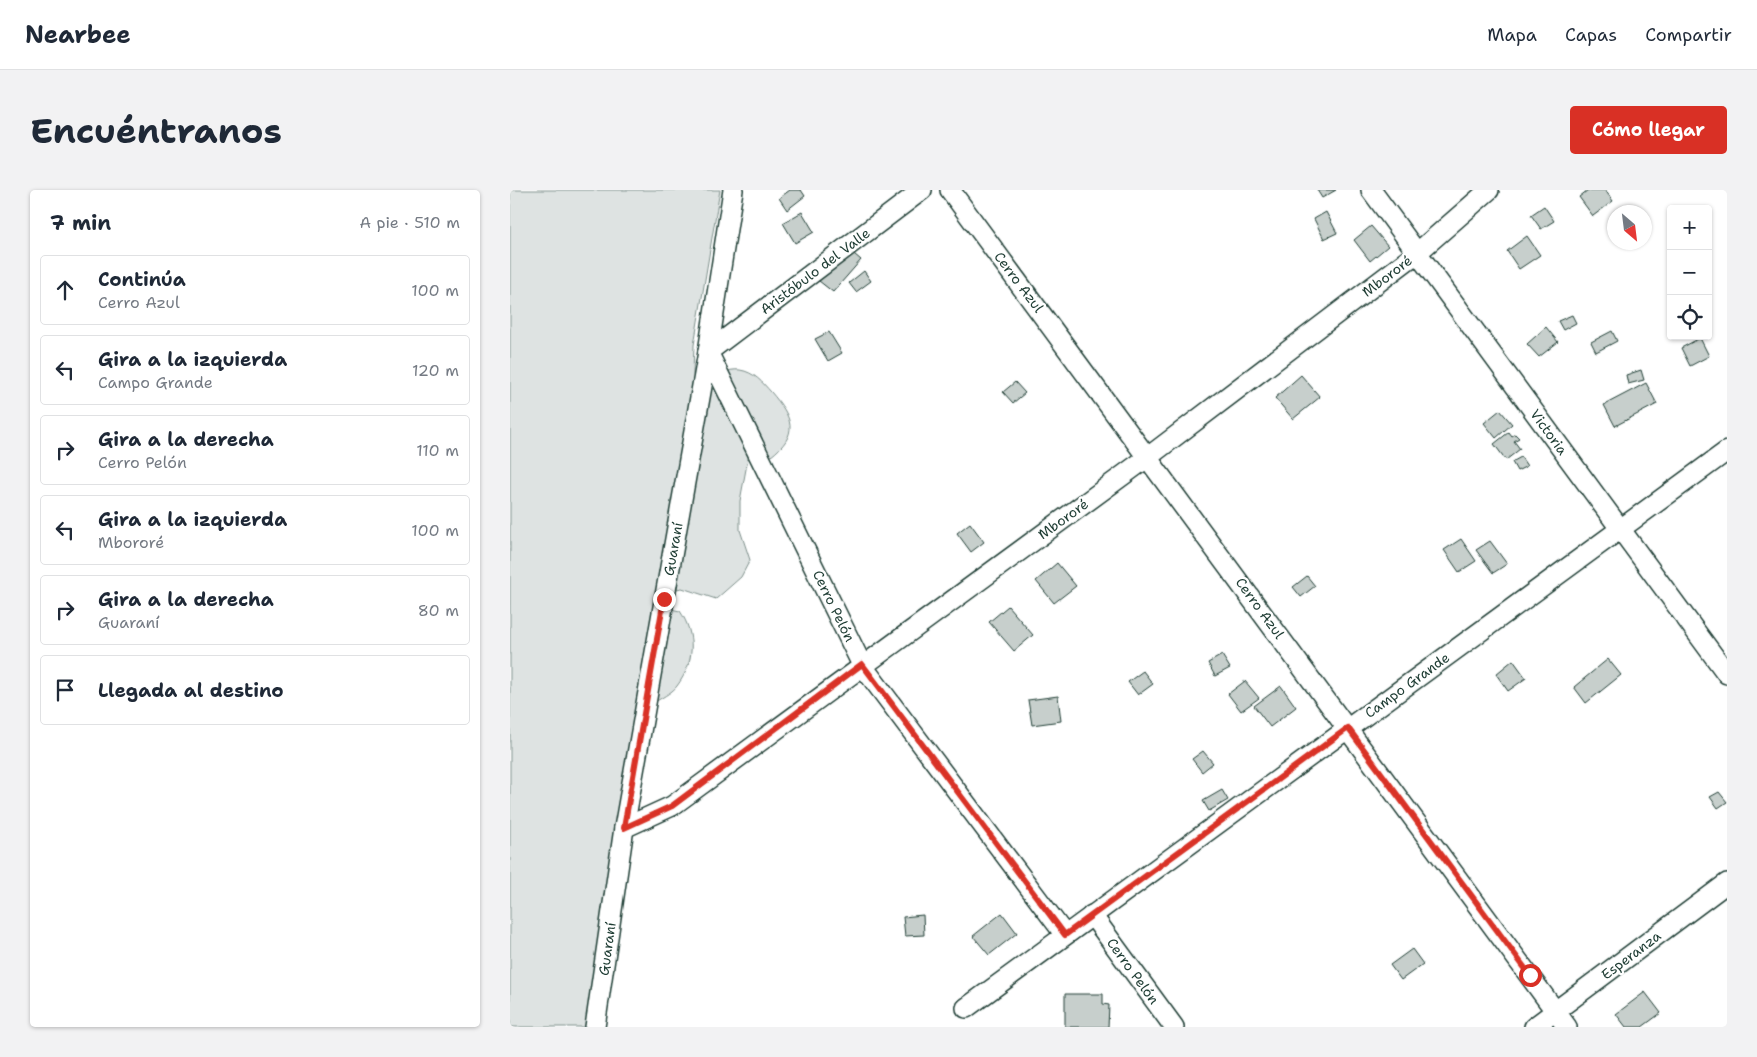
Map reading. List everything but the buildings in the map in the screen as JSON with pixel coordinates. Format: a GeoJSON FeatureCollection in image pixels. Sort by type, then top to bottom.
{"type":"FeatureCollection","features":[{"type":"Feature","properties":{"kind":"street","name":"Guaraní"},"geometry":{"type":"LineString","coordinates":[[595,1027],[624,828],[708,352],[733,190]]}},
{"type":"Feature","properties":{"kind":"street","name":"Aristóbulo del Valle"},"geometry":{"type":"LineString","coordinates":[[708,352],[922,190]]}},
{"type":"Feature","properties":{"kind":"street","name":"Cerro Azul"},"geometry":{"type":"LineString","coordinates":[[950,190],[1148,456],[1567,1027]]}},
{"type":"Feature","properties":{"kind":"street","name":"Victoria"},"geometry":{"type":"LineString","coordinates":[[1371,190],[1727,674]]}},
{"type":"Feature","properties":{"kind":"street","name":"Mbororé"},"geometry":{"type":"LineString","coordinates":[[624,828],[672,806],[862,664],[1148,456],[1418,253],[1489,190]]}},
{"type":"Feature","properties":{"kind":"street","name":"Cerro Pelón"},"geometry":{"type":"LineString","coordinates":[[708,352],[862,664],[1065,935]]}},
{"type":"Feature","properties":{"kind":"street","name":"Campo Grande"},"geometry":{"type":"LineString","coordinates":[[966,1008],[1727,450]]}},
{"type":"Feature","properties":{"kind":"street","name":"Esperanza"},"geometry":{"type":"LineString","coordinates":[[1534,1027],[1727,883]]}},
{"type":"Feature","properties":{"kind":"street","name":"Cerro Pelón"},"geometry":{"type":"LineString","coordinates":[[1092,915],[1174,1027]]}},
{"type":"Feature","properties":{"kind":"shaded area"},"geometry":{"type":"Polygon","coordinates":[[[510,190],[720,190],[694,345],[693,374],[696,388],[711,384],[721,372],[740,370],[750,373],[758,378],[779,401],[790,426],[786,441],[770,457],[749,453],[740,501],[740,530],[750,560],[741,577],[716,599],[682,588],[666,591],[666,608],[680,611],[689,629],[691,639],[690,658],[683,677],[675,689],[652,704],[603,913],[586,1027],[510,1027],[510,190]]]}},
{"type":"Feature","properties":{"kind":"route"},"geometry":{"type":"LineString","coordinates":[[664,599],[624,828],[672,806],[862,664],[1065,935],[1348,728],[1530,975]]}}]}
